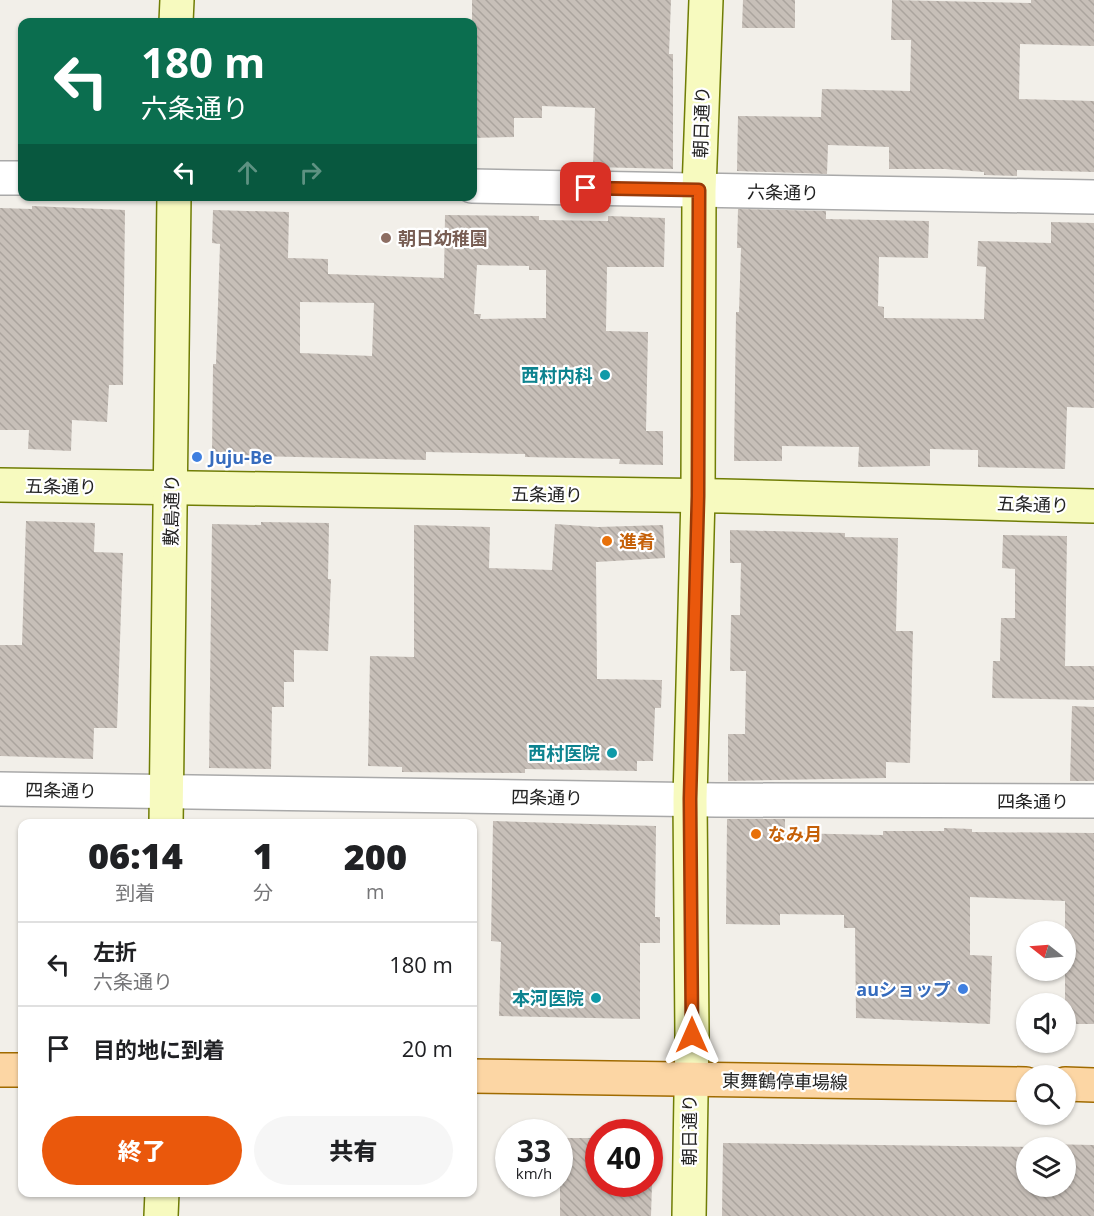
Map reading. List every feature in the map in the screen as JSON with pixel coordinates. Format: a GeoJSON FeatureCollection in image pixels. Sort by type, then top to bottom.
{"type":"FeatureCollection","features":[{"type":"Feature","properties":{"kind":"main road"},"geometry":{"type":"LineString","coordinates":[[0,1070],[18,1070]]}},
{"type":"Feature","properties":{"kind":"main road","name":"東舞鶴停車場線"},"geometry":{"type":"LineString","coordinates":[[477,1076],[1016,1084]]}},
{"type":"Feature","properties":{"kind":"main road"},"geometry":{"type":"LineString","coordinates":[[1076,1084],[1094,1085]]}},
{"type":"Feature","properties":{"kind":"street"},"geometry":{"type":"LineString","coordinates":[[176,18],[177,0]]}},
{"type":"Feature","properties":{"kind":"street","name":"朝日通り"},"geometry":{"type":"LineString","coordinates":[[688,1216],[689,1080],[692,1035],[690,799],[698,496],[699,190],[706,0]]}},
{"type":"Feature","properties":{"kind":"street"},"geometry":{"type":"LineString","coordinates":[[0,178],[18,178]]}},
{"type":"Feature","properties":{"kind":"street","name":"六条通り"},"geometry":{"type":"LineString","coordinates":[[477,186],[1094,197]]}},
{"type":"Feature","properties":{"kind":"street","name":"敷島通り"},"geometry":{"type":"LineString","coordinates":[[166,808],[172,488],[174,201]]}},
{"type":"Feature","properties":{"kind":"street","name":"五条通り"},"geometry":{"type":"LineString","coordinates":[[0,485],[698,496],[1094,506]]}},
{"type":"Feature","properties":{"kind":"street","name":"四条通り"},"geometry":{"type":"LineString","coordinates":[[0,789],[166,808],[690,799],[1094,801]]}},
{"type":"Feature","properties":{"kind":"street"},"geometry":{"type":"LineString","coordinates":[[161,1216],[162,1197]]}},
{"type":"Feature","properties":{"kind":"building"},"geometry":{"type":"Polygon","coordinates":[[[472,0],[671,0],[669,54],[673,54],[673,169],[593,167],[595,108],[542,106],[542,118],[514,118],[514,137],[477,138],[477,18],[472,18],[472,0]]]}},
{"type":"Feature","properties":{"kind":"building"},"geometry":{"type":"Polygon","coordinates":[[[743,0],[795,0],[795,28],[742,28],[743,0]]]}},
{"type":"Feature","properties":{"kind":"building"},"geometry":{"type":"Polygon","coordinates":[[[892,0],[1031,3],[1031,0],[1094,0],[1094,46],[1020,44],[1019,99],[1094,101],[1094,172],[1017,170],[1017,176],[984,175],[984,172],[945,169],[889,169],[889,147],[828,145],[827,174],[737,171],[738,116],[821,117],[822,89],[910,91],[911,40],[891,40],[892,0]]]}},
{"type":"Feature","properties":{"kind":"building"},"geometry":{"type":"Polygon","coordinates":[[[32,206],[125,210],[123,385],[109,385],[107,422],[72,420],[71,451],[28,449],[29,430],[0,430],[0,208],[32,209],[32,206]]]}},
{"type":"Feature","properties":{"kind":"building"},"geometry":{"type":"Polygon","coordinates":[[[738,209],[826,211],[826,219],[929,221],[928,258],[879,257],[878,306],[884,307],[884,318],[984,319],[986,267],[977,266],[978,241],[1051,243],[1051,222],[1094,223],[1094,408],[1067,407],[1065,469],[978,467],[978,450],[930,449],[930,466],[858,467],[859,447],[782,446],[782,461],[734,461],[736,312],[739,312],[741,248],[737,248],[738,209]]]}},
{"type":"Feature","properties":{"kind":"building"},"geometry":{"type":"Polygon","coordinates":[[[213,210],[289,212],[288,258],[328,259],[328,274],[444,278],[445,215],[539,216],[539,220],[608,221],[608,216],[665,218],[664,267],[607,267],[606,331],[648,332],[646,431],[663,431],[663,465],[619,464],[620,459],[525,457],[525,454],[426,452],[426,460],[212,455],[213,364],[216,364],[220,244],[212,243],[213,210]],[[477,265],[474,314],[481,314],[480,319],[546,318],[546,270],[529,270],[529,266],[477,265]],[[300,302],[300,353],[372,356],[374,303],[300,302]]]}},
{"type":"Feature","properties":{"kind":"building"},"geometry":{"type":"Polygon","coordinates":[[[26,521],[95,523],[94,552],[123,553],[117,728],[94,728],[93,759],[0,756],[0,645],[22,645],[26,521]]]}},
{"type":"Feature","properties":{"kind":"building"},"geometry":{"type":"Polygon","coordinates":[[[261,522],[329,523],[328,579],[331,579],[328,651],[294,650],[294,682],[284,682],[284,707],[272,707],[271,769],[209,768],[212,524],[261,525],[261,522]]]}},
{"type":"Feature","properties":{"kind":"building"},"geometry":{"type":"Polygon","coordinates":[[[555,524],[598,527],[663,525],[665,558],[596,562],[597,679],[662,680],[661,708],[655,708],[653,761],[637,761],[637,771],[525,769],[525,773],[402,772],[402,767],[368,766],[370,656],[414,657],[414,525],[490,527],[489,568],[552,570],[555,524]]]}},
{"type":"Feature","properties":{"kind":"building"},"geometry":{"type":"Polygon","coordinates":[[[730,530],[845,533],[845,537],[898,538],[896,631],[913,631],[910,763],[886,762],[886,778],[728,781],[728,734],[745,734],[746,671],[730,671],[731,615],[740,615],[741,563],[730,563],[730,530]]]}},
{"type":"Feature","properties":{"kind":"building"},"geometry":{"type":"Polygon","coordinates":[[[1003,535],[1067,536],[1065,666],[1094,666],[1094,700],[992,698],[993,661],[1000,661],[1001,618],[1015,618],[1015,569],[1002,568],[1003,535]]]}},
{"type":"Feature","properties":{"kind":"building"},"geometry":{"type":"Polygon","coordinates":[[[1072,706],[1094,707],[1094,781],[1070,781],[1072,706]]]}},
{"type":"Feature","properties":{"kind":"building"},"geometry":{"type":"Polygon","coordinates":[[[727,819],[785,819],[785,833],[883,835],[883,831],[944,831],[944,828],[972,829],[972,832],[1094,833],[1094,1024],[1076,1024],[1076,993],[1065,993],[1065,981],[1076,981],[1076,921],[1065,921],[1065,901],[970,897],[970,955],[992,956],[990,1024],[856,1018],[855,928],[844,928],[844,915],[780,914],[780,925],[726,924],[727,819]]]}},
{"type":"Feature","properties":{"kind":"building"},"geometry":{"type":"Polygon","coordinates":[[[493,821],[656,826],[655,917],[660,917],[660,943],[640,943],[640,1019],[499,1016],[501,942],[491,941],[493,821]]]}},
{"type":"Feature","properties":{"kind":"building"},"geometry":{"type":"Polygon","coordinates":[[[573,1138],[585,1138],[585,1197],[652,1197],[651,1216],[560,1216],[560,1197],[573,1197],[573,1138]]]}},
{"type":"Feature","properties":{"kind":"building"},"geometry":{"type":"Polygon","coordinates":[[[723,1143],[1016,1147],[1016,1197],[1076,1197],[1076,1145],[1094,1145],[1094,1216],[722,1216],[723,1143]]]}},
{"type":"Feature","properties":{"kind":"place","name":"朝日幼稚園"},"geometry":{"type":"Point","coordinates":[386,238]}},
{"type":"Feature","properties":{"kind":"place","name":"西村内科"},"geometry":{"type":"Point","coordinates":[605,375]}},
{"type":"Feature","properties":{"kind":"place","name":"Juju-Be"},"geometry":{"type":"Point","coordinates":[197,457]}},
{"type":"Feature","properties":{"kind":"place","name":"進肴"},"geometry":{"type":"Point","coordinates":[607,541]}},
{"type":"Feature","properties":{"kind":"place","name":"西村医院"},"geometry":{"type":"Point","coordinates":[612,753]}},
{"type":"Feature","properties":{"kind":"place","name":"なみ月"},"geometry":{"type":"Point","coordinates":[756,834]}},
{"type":"Feature","properties":{"kind":"place","name":"auショップ"},"geometry":{"type":"Point","coordinates":[963,989]}},
{"type":"Feature","properties":{"kind":"place","name":"本河医院"},"geometry":{"type":"Point","coordinates":[596,998]}},
{"type":"Feature","properties":{"kind":"route"},"geometry":{"type":"LineString","coordinates":[[586,188],[699,190],[698,496],[690,799],[692,1035]]}}]}
